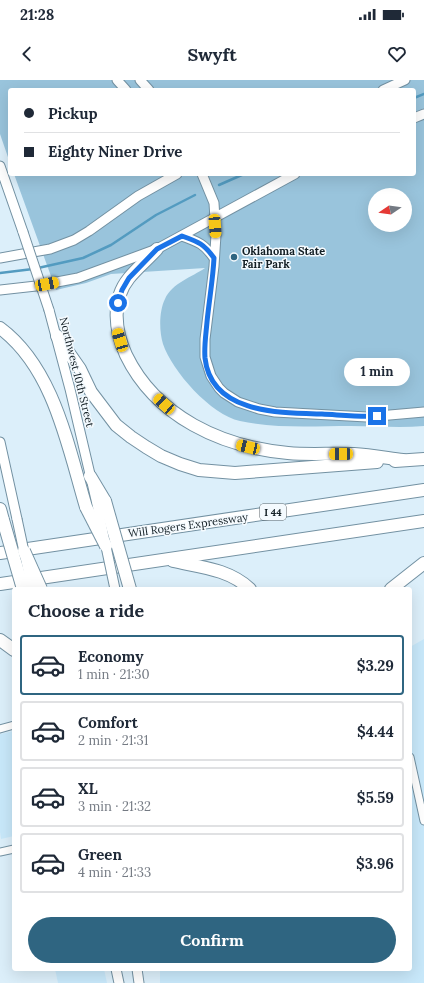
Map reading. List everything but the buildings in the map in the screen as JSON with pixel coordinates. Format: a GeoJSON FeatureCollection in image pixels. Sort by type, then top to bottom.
{"type":"FeatureCollection","features":[{"type":"Feature","properties":{"kind":"highway"},"geometry":{"type":"LineString","coordinates":[[157,249],[125,284],[118,303],[116,317],[118,332],[123,348],[131,364],[141,380],[155,396],[173,412],[191,424],[214,436],[259,450],[288,453],[355,454],[403,460]]}},
{"type":"Feature","properties":{"kind":"highway"},"geometry":{"type":"LineString","coordinates":[[0,328],[23,350],[36,367],[47,387],[129,587]]}},
{"type":"Feature","properties":{"kind":"highway"},"geometry":{"type":"LineString","coordinates":[[57,336],[80,369],[91,392],[116,425],[146,447],[180,464],[199,470],[236,473],[424,458]]}},
{"type":"Feature","properties":{"kind":"highway"},"geometry":{"type":"LineString","coordinates":[[90,476],[106,546]]}},
{"type":"Feature","properties":{"kind":"highway","name":"Will Rogers Expressway"},"geometry":{"type":"LineString","coordinates":[[0,553],[424,490]]}},
{"type":"Feature","properties":{"kind":"highway"},"geometry":{"type":"LineString","coordinates":[[2,515],[22,587]]}},
{"type":"Feature","properties":{"kind":"highway"},"geometry":{"type":"LineString","coordinates":[[0,584],[424,521]]}},
{"type":"Feature","properties":{"kind":"highway"},"geometry":{"type":"LineString","coordinates":[[24,551],[40,587]]}},
{"type":"Feature","properties":{"kind":"highway"},"geometry":{"type":"LineString","coordinates":[[164,560],[229,574],[239,579],[248,587]]}},
{"type":"Feature","properties":{"kind":"highway"},"geometry":{"type":"LineString","coordinates":[[393,587],[424,563]]}},
{"type":"Feature","properties":{"kind":"highway"},"geometry":{"type":"LineString","coordinates":[[0,640],[12,649]]}},
{"type":"Feature","properties":{"kind":"main road"},"geometry":{"type":"LineString","coordinates":[[117,80],[124,88]]}},
{"type":"Feature","properties":{"kind":"main road"},"geometry":{"type":"LineString","coordinates":[[140,80],[147,88]]}},
{"type":"Feature","properties":{"kind":"main road"},"geometry":{"type":"LineString","coordinates":[[387,88],[405,80]]}},
{"type":"Feature","properties":{"kind":"main road","name":"Northwest 10th Street"},"geometry":{"type":"LineString","coordinates":[[0,166],[57,336],[90,476]]}},
{"type":"Feature","properties":{"kind":"main road"},"geometry":{"type":"LineString","coordinates":[[203,176],[214,203],[216,235],[205,339],[205,357],[214,382],[224,393],[238,402],[275,412],[367,417],[424,412]]}},
{"type":"Feature","properties":{"kind":"main road"},"geometry":{"type":"LineString","coordinates":[[0,290],[36,286],[78,278],[157,249],[291,176]]}},
{"type":"Feature","properties":{"kind":"main road"},"geometry":{"type":"LineString","coordinates":[[4,258],[50,249],[74,240],[165,178]]}},
{"type":"Feature","properties":{"kind":"main road"},"geometry":{"type":"LineString","coordinates":[[182,236],[206,247],[214,258]]}},
{"type":"Feature","properties":{"kind":"main road"},"geometry":{"type":"LineString","coordinates":[[0,442],[32,587]]}},
{"type":"Feature","properties":{"kind":"main road"},"geometry":{"type":"LineString","coordinates":[[106,546],[115,587]]}},
{"type":"Feature","properties":{"kind":"main road"},"geometry":{"type":"LineString","coordinates":[[116,971],[119,983]]}},
{"type":"Feature","properties":{"kind":"main road"},"geometry":{"type":"LineString","coordinates":[[137,971],[138,983]]}},
{"type":"Feature","properties":{"kind":"street"},"geometry":{"type":"LineString","coordinates":[[0,729],[12,726]]}},
{"type":"Feature","properties":{"kind":"street"},"geometry":{"type":"LineString","coordinates":[[412,767],[424,821]]}},
{"type":"Feature","properties":{"kind":"street"},"geometry":{"type":"LineString","coordinates":[[0,852],[12,849]]}},
{"type":"Feature","properties":{"kind":"shaded area","name":"Oklahoma State Fair Park"},"geometry":{"type":"Polygon","coordinates":[[[0,80],[424,80],[424,426],[296,426],[254,424],[229,417],[217,410],[194,390],[175,367],[163,344],[161,333],[160,321],[162,309],[168,293],[177,285],[205,268],[111,274],[86,283],[56,290],[15,176],[416,176],[416,88],[8,88],[8,157],[0,134],[0,80]]]}},
{"type":"Feature","properties":{"kind":"shaded area"},"geometry":{"type":"Polygon","coordinates":[[[424,639],[424,983],[160,983],[160,971],[412,971],[412,646],[424,639]]]}},
{"type":"Feature","properties":{"kind":"shaded area"},"geometry":{"type":"Polygon","coordinates":[[[12,731],[12,836],[1,839],[0,832],[0,734],[12,731]]]}},
{"type":"Feature","properties":{"kind":"shaded area"},"geometry":{"type":"Polygon","coordinates":[[[55,971],[104,971],[107,983],[58,983],[55,971]]]}},
{"type":"Feature","properties":{"kind":"waterway"},"geometry":{"type":"LineString","coordinates":[[416,97],[424,94]]}},
{"type":"Feature","properties":{"kind":"waterway"},"geometry":{"type":"LineString","coordinates":[[219,185],[239,176]]}},
{"type":"Feature","properties":{"kind":"waterway"},"geometry":{"type":"LineString","coordinates":[[38,268],[83,258],[111,245],[156,215],[195,195]]}},
{"type":"Feature","properties":{"kind":"waterway"},"geometry":{"type":"LineString","coordinates":[[0,273],[33,269]]}},
{"type":"Feature","properties":{"kind":"place","name":"Oklahoma State Fair Park"},"geometry":{"type":"Point","coordinates":[234,257]}},
{"type":"Feature","properties":{"kind":"route"},"geometry":{"type":"LineString","coordinates":[[118,303],[122,290],[129,278],[157,249],[182,236],[195,241],[206,247],[214,258],[204,349],[206,363],[211,376],[214,382],[224,393],[238,402],[259,409],[275,412],[367,417],[377,416]]}}]}
